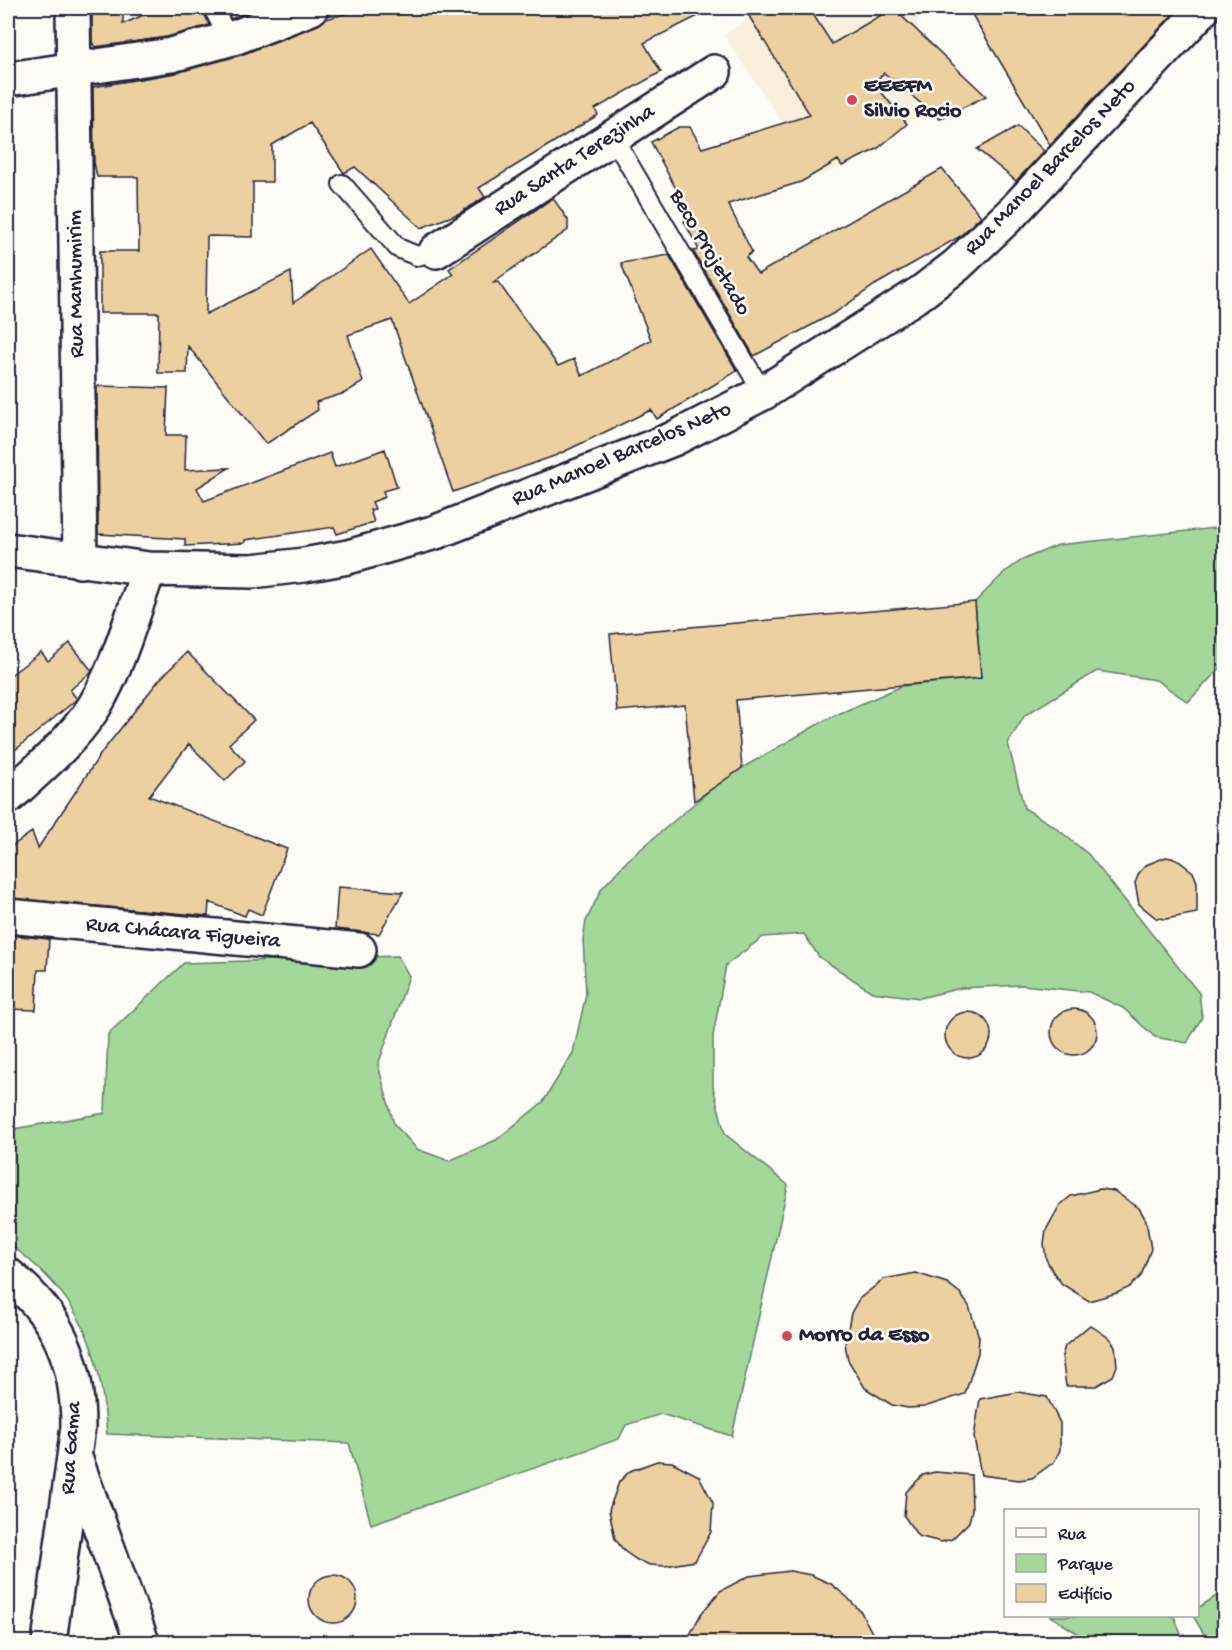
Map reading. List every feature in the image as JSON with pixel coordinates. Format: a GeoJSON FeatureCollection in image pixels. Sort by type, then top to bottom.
{"type":"FeatureCollection","features":[{"type":"Feature","properties":{"kind":"street","name":"Rua Manhumirim"},"geometry":{"type":"LineString","coordinates":[[74,8],[80,561]]}},
{"type":"Feature","properties":{"kind":"street"},"geometry":{"type":"LineString","coordinates":[[8,79],[171,56],[229,39],[311,8]]}},
{"type":"Feature","properties":{"kind":"street","name":"Rua Manoel Barcelos Neto"},"geometry":{"type":"LineString","coordinates":[[8,550],[149,569],[252,571],[337,559],[392,546],[436,532],[673,439],[763,393],[922,292],[981,244],[1204,8]]}},
{"type":"Feature","properties":{"kind":"street","name":"Rua Santa Terezinha"},"geometry":{"type":"LineString","coordinates":[[436,251],[714,72]]}},
{"type":"Feature","properties":{"kind":"street"},"geometry":{"type":"LineString","coordinates":[[8,797],[71,737],[94,707],[114,665],[149,569]]}},
{"type":"Feature","properties":{"kind":"street","name":"Rua Chácara Figueira"},"geometry":{"type":"LineString","coordinates":[[8,916],[359,950]]}},
{"type":"Feature","properties":{"kind":"street","name":"Rua Gama"},"geometry":{"type":"LineString","coordinates":[[8,1275],[40,1305],[66,1349],[74,1374],[78,1400],[75,1458],[49,1642]]}},
{"type":"Feature","properties":{"kind":"street"},"geometry":{"type":"LineString","coordinates":[[75,1458],[142,1642]]}},
{"type":"Feature","properties":{"kind":"lane"},"geometry":{"type":"LineString","coordinates":[[213,8],[229,39]]}},
{"type":"Feature","properties":{"kind":"lane","name":"Beco Projetado"},"geometry":{"type":"LineString","coordinates":[[613,137],[763,393]]}},
{"type":"Feature","properties":{"kind":"lane"},"geometry":{"type":"LineString","coordinates":[[342,184],[398,248],[417,256],[436,251]]}},
{"type":"Feature","properties":{"kind":"shaded area","name":"EEEFM Silvio Rocio"},"geometry":{"type":"Polygon","coordinates":[[[763,8],[918,8],[918,31],[965,76],[877,149],[819,177],[724,35],[763,8]]]}},
{"type":"Feature","properties":{"kind":"green space"},"geometry":{"type":"Polygon","coordinates":[[[1224,527],[1224,659],[1221,667],[1188,702],[1156,680],[1097,671],[1025,715],[1008,743],[1024,808],[1055,827],[1088,854],[1199,993],[1202,1017],[1187,1043],[1155,1037],[1123,1008],[1089,992],[1022,985],[961,988],[920,998],[872,992],[819,957],[804,934],[763,937],[726,965],[713,1036],[713,1087],[725,1134],[788,1185],[732,1436],[661,1414],[626,1425],[619,1439],[371,1524],[349,1443],[107,1434],[99,1374],[82,1325],[54,1283],[8,1243],[8,1130],[105,1113],[108,1034],[184,963],[398,956],[409,976],[378,1065],[394,1124],[417,1149],[449,1161],[496,1140],[543,1102],[573,1053],[586,994],[583,939],[586,921],[602,888],[628,860],[709,791],[742,768],[827,719],[902,686],[981,678],[975,602],[1005,572],[1022,560],[1058,545],[1224,527]]]}},
{"type":"Feature","properties":{"kind":"green space"},"geometry":{"type":"Polygon","coordinates":[[[1224,1591],[1224,1642],[1209,1642],[1194,1617],[1199,1617],[1199,1607],[1224,1591]]]}},
{"type":"Feature","properties":{"kind":"green space"},"geometry":{"type":"Polygon","coordinates":[[[1052,1617],[1174,1617],[1184,1642],[1091,1642],[1052,1617]]]}},
{"type":"Feature","properties":{"kind":"building"},"geometry":{"type":"Polygon","coordinates":[[[92,8],[123,8],[123,24],[159,8],[202,8],[209,25],[167,37],[95,47],[92,42],[92,8]]]}},
{"type":"Feature","properties":{"kind":"building"},"geometry":{"type":"Polygon","coordinates":[[[225,8],[257,8],[231,19],[225,8]]]}},
{"type":"Feature","properties":{"kind":"building"},"geometry":{"type":"Polygon","coordinates":[[[366,8],[714,8],[644,43],[661,72],[595,109],[598,115],[479,188],[485,197],[460,213],[421,228],[355,167],[344,173],[310,123],[272,145],[272,182],[253,182],[253,237],[207,236],[206,314],[291,272],[293,303],[371,249],[409,304],[453,274],[449,269],[553,198],[568,220],[568,230],[492,283],[498,282],[558,366],[574,359],[582,376],[651,340],[621,263],[669,255],[737,371],[657,419],[651,410],[557,455],[453,492],[392,320],[348,335],[363,382],[345,393],[316,402],[318,410],[266,444],[188,346],[187,373],[158,373],[159,313],[100,313],[100,251],[139,251],[138,177],[97,177],[94,162],[93,87],[176,73],[241,55],[318,25],[326,19],[366,8]]]}},
{"type":"Feature","properties":{"kind":"building"},"geometry":{"type":"Polygon","coordinates":[[[744,8],[809,8],[832,44],[893,8],[986,96],[940,119],[884,73],[874,83],[907,124],[877,149],[842,166],[838,160],[801,182],[728,204],[752,252],[746,257],[758,274],[942,169],[981,216],[959,237],[875,285],[836,312],[754,356],[693,251],[699,250],[684,221],[691,217],[651,142],[679,127],[690,127],[702,148],[810,115],[744,8]]]}},
{"type":"Feature","properties":{"kind":"building"},"geometry":{"type":"Polygon","coordinates":[[[968,8],[1179,8],[1050,145],[968,8]]]}},
{"type":"Feature","properties":{"kind":"building"},"geometry":{"type":"Polygon","coordinates":[[[1018,126],[1044,151],[1016,181],[977,149],[1018,126]]]}},
{"type":"Feature","properties":{"kind":"building"},"geometry":{"type":"Polygon","coordinates":[[[97,386],[168,388],[166,435],[186,435],[185,470],[229,468],[197,488],[204,501],[330,453],[335,467],[385,449],[397,487],[383,491],[385,497],[372,502],[375,509],[370,510],[374,522],[337,534],[334,527],[245,540],[245,543],[185,546],[185,539],[98,534],[97,386]]]}},
{"type":"Feature","properties":{"kind":"building"},"geometry":{"type":"Polygon","coordinates":[[[975,602],[981,678],[736,700],[742,768],[694,801],[685,705],[617,711],[610,634],[975,602]]]}},
{"type":"Feature","properties":{"kind":"building"},"geometry":{"type":"Polygon","coordinates":[[[70,643],[92,671],[70,690],[77,699],[8,756],[8,677],[41,652],[48,661],[70,643]]]}},
{"type":"Feature","properties":{"kind":"building"},"geometry":{"type":"Polygon","coordinates":[[[187,652],[254,720],[229,744],[245,761],[225,781],[189,744],[149,796],[287,849],[262,915],[248,909],[245,916],[209,902],[208,916],[8,898],[8,849],[32,832],[38,848],[102,752],[159,680],[187,652]]]}},
{"type":"Feature","properties":{"kind":"building"},"geometry":{"type":"Polygon","coordinates":[[[1166,857],[1176,859],[1193,872],[1197,882],[1197,913],[1166,919],[1156,918],[1139,904],[1135,883],[1139,873],[1146,865],[1166,857]]]}},
{"type":"Feature","properties":{"kind":"building"},"geometry":{"type":"Polygon","coordinates":[[[338,887],[403,892],[379,934],[335,929],[338,887]]]}},
{"type":"Feature","properties":{"kind":"building"},"geometry":{"type":"Polygon","coordinates":[[[8,935],[49,939],[47,970],[38,970],[36,1010],[8,1009],[8,935]]]}},
{"type":"Feature","properties":{"kind":"building"},"geometry":{"type":"Polygon","coordinates":[[[1079,1009],[1091,1015],[1096,1023],[1096,1041],[1091,1049],[1083,1054],[1069,1055],[1061,1052],[1054,1045],[1051,1027],[1054,1019],[1061,1012],[1079,1009]]]}},
{"type":"Feature","properties":{"kind":"building"},"geometry":{"type":"Polygon","coordinates":[[[973,1012],[985,1018],[990,1026],[990,1044],[985,1052],[977,1057],[963,1058],[955,1055],[948,1048],[945,1030],[948,1022],[955,1015],[973,1012]]]}},
{"type":"Feature","properties":{"kind":"building"},"geometry":{"type":"Polygon","coordinates":[[[1100,1189],[1114,1191],[1139,1208],[1146,1220],[1151,1249],[1141,1276],[1130,1287],[1089,1301],[1062,1284],[1046,1259],[1044,1244],[1046,1230],[1060,1205],[1071,1196],[1100,1189]]]}},
{"type":"Feature","properties":{"kind":"building"},"geometry":{"type":"Polygon","coordinates":[[[916,1273],[947,1283],[960,1293],[969,1306],[979,1337],[978,1353],[965,1394],[924,1407],[908,1408],[892,1405],[865,1388],[848,1360],[845,1344],[851,1313],[859,1299],[884,1279],[916,1273]]]}},
{"type":"Feature","properties":{"kind":"building"},"geometry":{"type":"Polygon","coordinates":[[[1090,1325],[1109,1338],[1115,1346],[1117,1366],[1113,1376],[1096,1386],[1066,1386],[1062,1356],[1065,1346],[1090,1325]]]}},
{"type":"Feature","properties":{"kind":"building"},"geometry":{"type":"Polygon","coordinates":[[[1018,1392],[1047,1397],[1060,1423],[1060,1450],[1054,1462],[1032,1478],[1019,1480],[981,1475],[974,1437],[980,1399],[1018,1392]]]}},
{"type":"Feature","properties":{"kind":"building"},"geometry":{"type":"Polygon","coordinates":[[[657,1461],[672,1462],[699,1476],[713,1503],[711,1532],[695,1561],[665,1566],[650,1565],[624,1551],[615,1539],[609,1510],[619,1482],[630,1471],[657,1461]]]}},
{"type":"Feature","properties":{"kind":"building"},"geometry":{"type":"Polygon","coordinates":[[[935,1472],[971,1475],[972,1510],[969,1522],[952,1539],[941,1542],[918,1536],[904,1516],[906,1492],[923,1475],[935,1472]]]}},
{"type":"Feature","properties":{"kind":"building"},"geometry":{"type":"Polygon","coordinates":[[[790,1571],[811,1575],[831,1584],[847,1597],[861,1612],[877,1642],[686,1642],[701,1614],[720,1591],[749,1576],[790,1571]]]}},
{"type":"Feature","properties":{"kind":"building"},"geometry":{"type":"Polygon","coordinates":[[[328,1575],[338,1575],[350,1582],[357,1594],[357,1604],[350,1616],[338,1623],[328,1623],[313,1612],[309,1604],[309,1594],[320,1579],[328,1575]]]}},
{"type":"Feature","properties":{"kind":"place","name":"EEEFM Silvio Rocio"},"geometry":{"type":"Point","coordinates":[852,100]}},
{"type":"Feature","properties":{"kind":"place","name":"Morro da Esso"},"geometry":{"type":"Point","coordinates":[787,1336]}}]}
